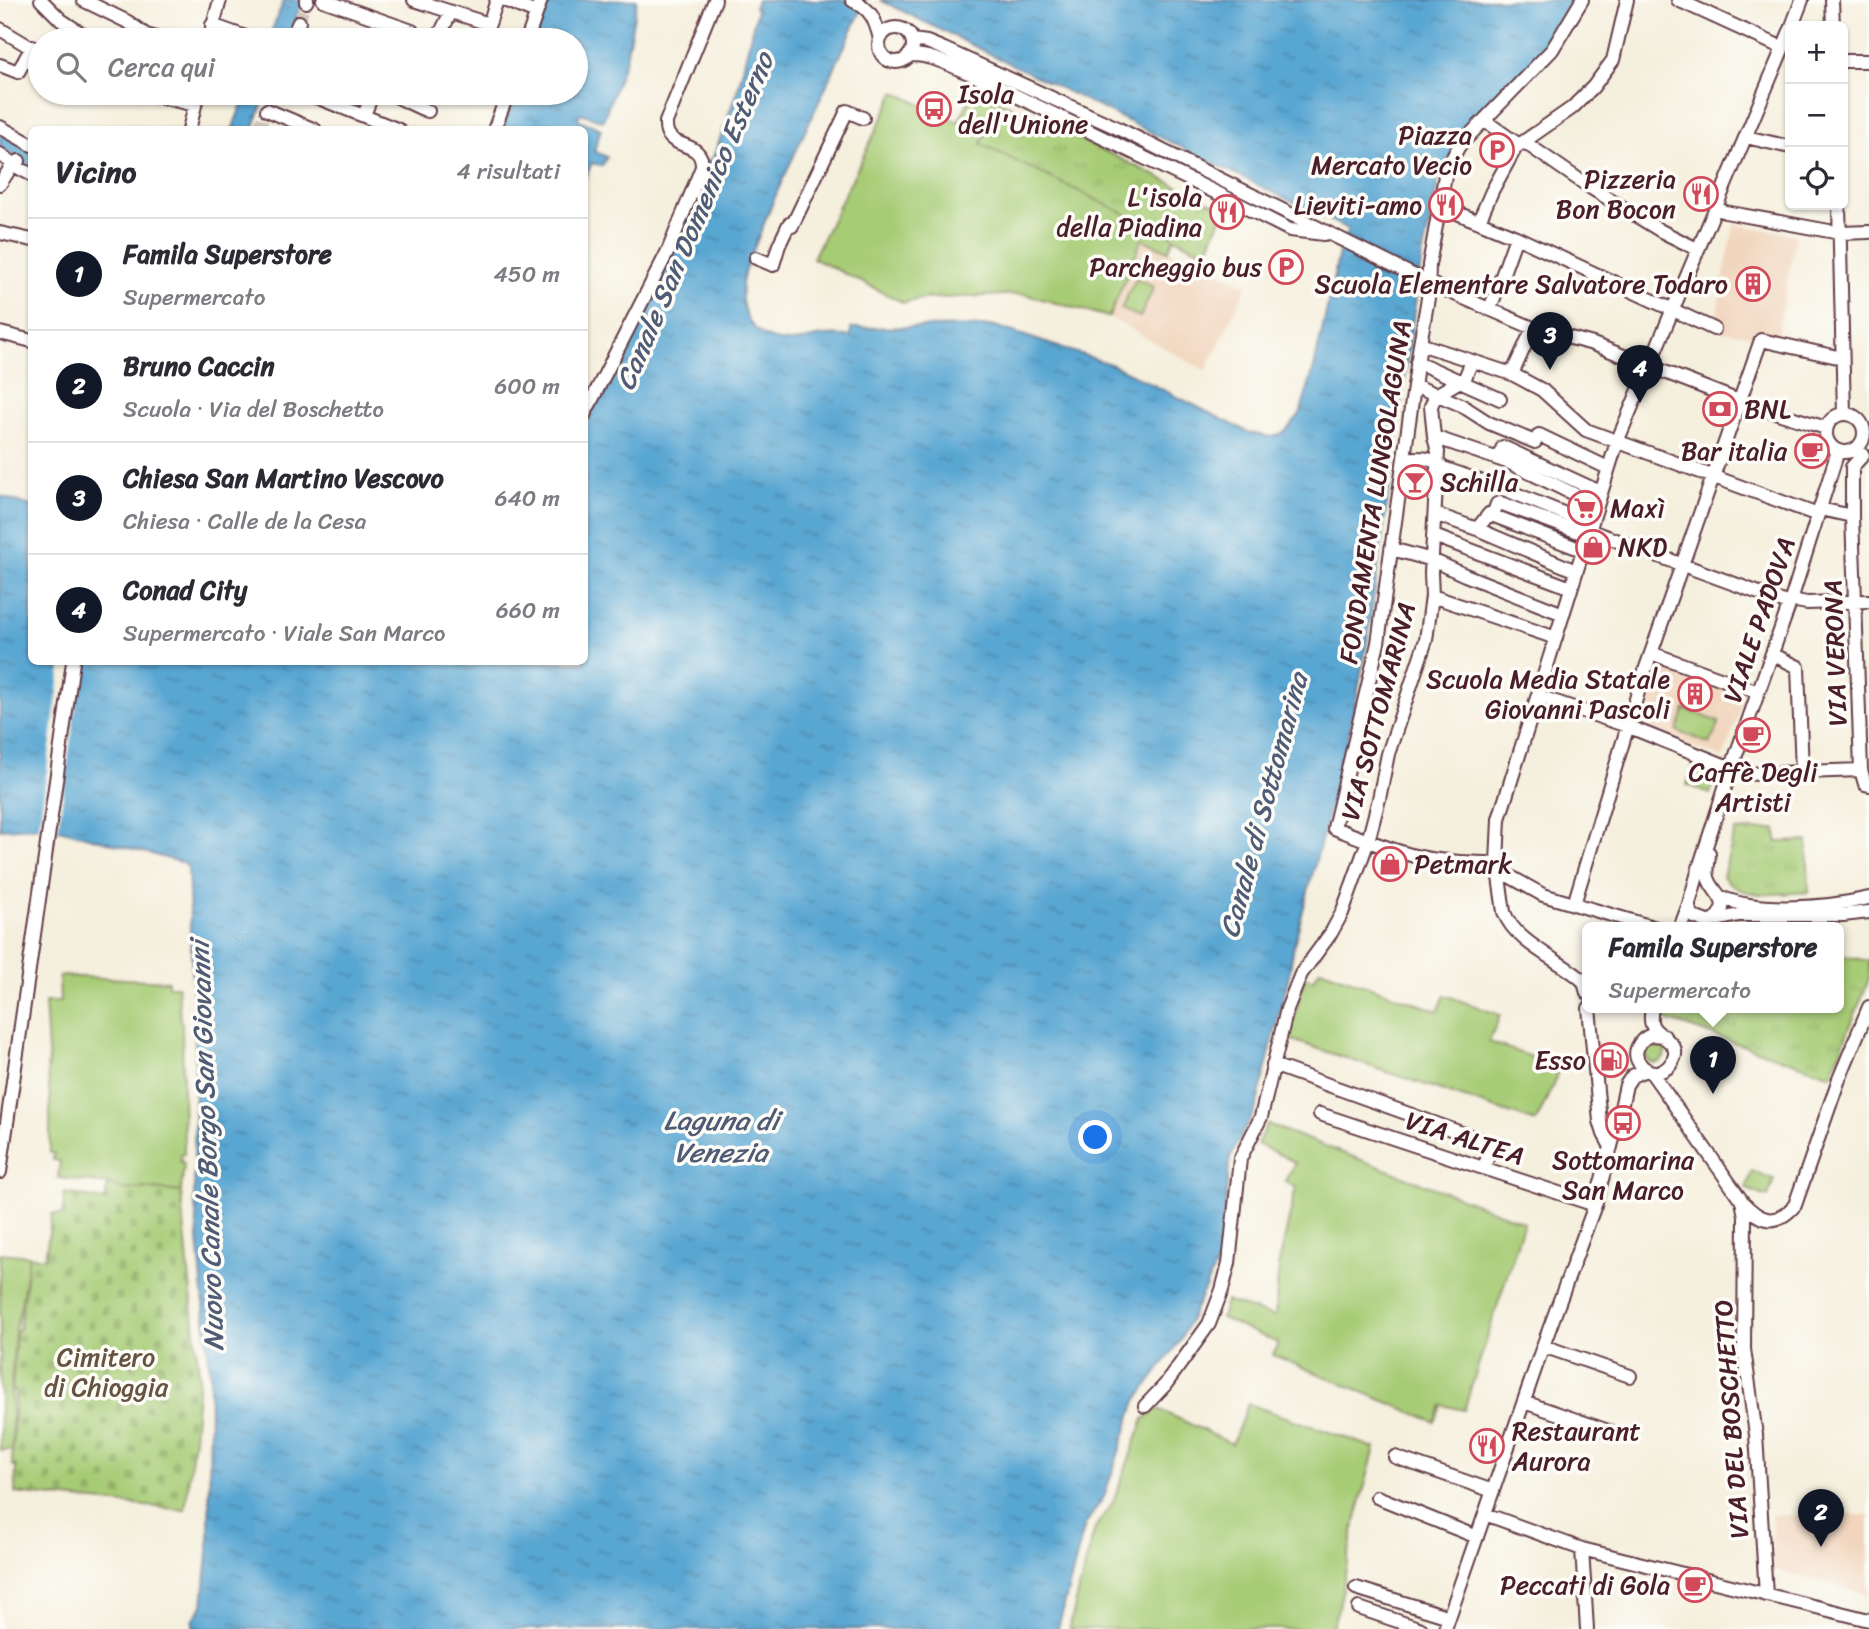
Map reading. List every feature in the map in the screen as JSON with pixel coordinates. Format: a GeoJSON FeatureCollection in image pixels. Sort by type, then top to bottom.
{"type":"FeatureCollection","features":[{"type":"Feature","properties":{"kind":"street"},"geometry":{"type":"LineString","coordinates":[[41,0],[73,28]]}},
{"type":"Feature","properties":{"kind":"street"},"geometry":{"type":"LineString","coordinates":[[83,0],[136,28]]}},
{"type":"Feature","properties":{"kind":"street"},"geometry":{"type":"LineString","coordinates":[[211,28],[220,0]]}},
{"type":"Feature","properties":{"kind":"street"},"geometry":{"type":"LineString","coordinates":[[323,0],[403,28]]}},
{"type":"Feature","properties":{"kind":"street"},"geometry":{"type":"LineString","coordinates":[[414,0],[489,24],[497,0]]}},
{"type":"Feature","properties":{"kind":"street"},"geometry":{"type":"LineString","coordinates":[[504,0],[536,13]]}},
{"type":"Feature","properties":{"kind":"street"},"geometry":{"type":"LineString","coordinates":[[531,28],[541,0]]}},
{"type":"Feature","properties":{"kind":"street"},"geometry":{"type":"LineString","coordinates":[[588,407],[668,251],[702,167],[697,152],[672,140],[666,130],[666,122],[715,0]]}},
{"type":"Feature","properties":{"kind":"street","name":"FONDAMENTA LUNGOLAGUNA"},"geometry":{"type":"LineString","coordinates":[[1498,869],[1475,863],[1412,855],[1334,828],[1378,643],[1428,298],[1424,281],[1446,170],[1460,146],[1552,50],[1582,0]]}},
{"type":"Feature","properties":{"kind":"street"},"geometry":{"type":"LineString","coordinates":[[1479,221],[1516,147],[1572,108],[1593,87],[1613,60],[1627,0]]}},
{"type":"Feature","properties":{"kind":"street"},"geometry":{"type":"LineString","coordinates":[[1582,980],[1520,936],[1509,924],[1504,912],[1498,869],[1497,834],[1501,808],[1617,442],[1668,309],[1784,54],[1678,0]]}},
{"type":"Feature","properties":{"kind":"street"},"geometry":{"type":"LineString","coordinates":[[1794,21],[1802,0]]}},
{"type":"Feature","properties":{"kind":"street"},"geometry":{"type":"LineString","coordinates":[[1832,0],[1833,21]]}},
{"type":"Feature","properties":{"kind":"street"},"geometry":{"type":"LineString","coordinates":[[861,5],[906,32],[912,40],[909,55],[900,61],[887,59],[879,45],[876,24],[861,5]]}},
{"type":"Feature","properties":{"kind":"street"},"geometry":{"type":"LineString","coordinates":[[443,28],[451,12]]}},
{"type":"Feature","properties":{"kind":"street"},"geometry":{"type":"LineString","coordinates":[[212,25],[220,28]]}},
{"type":"Feature","properties":{"kind":"street"},"geometry":{"type":"LineString","coordinates":[[880,39],[886,32],[896,28]]}},
{"type":"Feature","properties":{"kind":"street"},"geometry":{"type":"LineString","coordinates":[[0,29],[28,45]]}},
{"type":"Feature","properties":{"kind":"street"},"geometry":{"type":"LineString","coordinates":[[912,40],[927,42],[944,49],[1100,120],[1424,281],[1533,328],[1593,344],[1739,401],[1826,428]]}},
{"type":"Feature","properties":{"kind":"street"},"geometry":{"type":"LineString","coordinates":[[909,55],[930,57],[971,74],[1290,230],[1337,238]]}},
{"type":"Feature","properties":{"kind":"street"},"geometry":{"type":"LineString","coordinates":[[0,65],[18,72],[28,60]]}},
{"type":"Feature","properties":{"kind":"street"},"geometry":{"type":"LineString","coordinates":[[1848,61],[1869,61]]}},
{"type":"Feature","properties":{"kind":"street"},"geometry":{"type":"LineString","coordinates":[[191,126],[195,105]]}},
{"type":"Feature","properties":{"kind":"street"},"geometry":{"type":"LineString","coordinates":[[269,105],[266,112],[304,126]]}},
{"type":"Feature","properties":{"kind":"street"},"geometry":{"type":"LineString","coordinates":[[338,105],[390,126]]}},
{"type":"Feature","properties":{"kind":"street"},"geometry":{"type":"LineString","coordinates":[[364,115],[368,105]]}},
{"type":"Feature","properties":{"kind":"street"},"geometry":{"type":"LineString","coordinates":[[412,105],[428,111]]}},
{"type":"Feature","properties":{"kind":"street"},"geometry":{"type":"LineString","coordinates":[[496,126],[504,105]]}},
{"type":"Feature","properties":{"kind":"street"},"geometry":{"type":"LineString","coordinates":[[756,258],[773,265],[789,224],[792,226],[848,111],[863,118]]}},
{"type":"Feature","properties":{"kind":"street"},"geometry":{"type":"LineString","coordinates":[[1485,121],[1661,231],[1697,249]]}},
{"type":"Feature","properties":{"kind":"street"},"geometry":{"type":"LineString","coordinates":[[0,127],[28,143]]}},
{"type":"Feature","properties":{"kind":"street"},"geometry":{"type":"LineString","coordinates":[[1745,137],[1785,146]]}},
{"type":"Feature","properties":{"kind":"street"},"geometry":{"type":"LineString","coordinates":[[0,154],[28,171]]}},
{"type":"Feature","properties":{"kind":"street"},"geometry":{"type":"LineString","coordinates":[[0,184],[16,162]]}},
{"type":"Feature","properties":{"kind":"street"},"geometry":{"type":"LineString","coordinates":[[1440,206],[1516,237],[1714,329]]}},
{"type":"Feature","properties":{"kind":"street"},"geometry":{"type":"LineString","coordinates":[[1715,207],[1725,212],[1840,233],[1869,232]]}},
{"type":"Feature","properties":{"kind":"street"},"geometry":{"type":"LineString","coordinates":[[1839,210],[1844,414]]}},
{"type":"Feature","properties":{"kind":"street"},"geometry":{"type":"LineString","coordinates":[[0,233],[28,239]]}},
{"type":"Feature","properties":{"kind":"street"},"geometry":{"type":"LineString","coordinates":[[1490,309],[1516,237]]}},
{"type":"Feature","properties":{"kind":"street"},"geometry":{"type":"LineString","coordinates":[[1511,374],[1533,328]]}},
{"type":"Feature","properties":{"kind":"street"},"geometry":{"type":"LineString","coordinates":[[0,333],[28,340]]}},
{"type":"Feature","properties":{"kind":"street"},"geometry":{"type":"LineString","coordinates":[[1574,904],[1651,653],[1761,340],[1842,358]]}},
{"type":"Feature","properties":{"kind":"street"},"geometry":{"type":"LineString","coordinates":[[1420,344],[1511,374],[1542,390],[1586,430],[1819,512],[1852,516]]}},
{"type":"Feature","properties":{"kind":"street"},"geometry":{"type":"LineString","coordinates":[[1436,395],[1461,381],[1469,371],[1472,361]]}},
{"type":"Feature","properties":{"kind":"street"},"geometry":{"type":"LineString","coordinates":[[1417,362],[1500,399]]}},
{"type":"Feature","properties":{"kind":"street"},"geometry":{"type":"LineString","coordinates":[[1414,385],[1461,405],[1489,423],[1535,442],[1539,435],[1608,468]]}},
{"type":"Feature","properties":{"kind":"street","name":"VIA SOTTOMARINA"},"geometry":{"type":"LineString","coordinates":[[1145,1406],[1165,1385],[1209,1324],[1222,1290],[1229,1263],[1240,1159],[1261,1116],[1287,1009],[1301,974],[1342,913],[1367,841],[1388,754],[1426,639],[1432,596],[1438,462],[1431,410],[1436,395]]}},
{"type":"Feature","properties":{"kind":"street"},"geometry":{"type":"LineString","coordinates":[[1844,414],[1864,421],[1863,450],[1838,451],[1828,442],[1826,428],[1833,419],[1844,414]]}},
{"type":"Feature","properties":{"kind":"street"},"geometry":{"type":"LineString","coordinates":[[1434,437],[1598,498]]}},
{"type":"Feature","properties":{"kind":"street","name":"VIA VERONA"},"geometry":{"type":"LineString","coordinates":[[1863,450],[1852,467],[1852,516],[1863,601],[1861,770],[1866,784],[1869,785]]}},
{"type":"Feature","properties":{"kind":"street","name":"VIALE PADOVA"},"geometry":{"type":"LineString","coordinates":[[1681,922],[1731,768],[1790,602],[1838,451]]}},
{"type":"Feature","properties":{"kind":"street"},"geometry":{"type":"LineString","coordinates":[[1405,459],[1414,457],[1438,462],[1443,468],[1506,490],[1588,529],[1790,602],[1863,601]]}},
{"type":"Feature","properties":{"kind":"street"},"geometry":{"type":"LineString","coordinates":[[1493,515],[1500,503],[1588,529]]}},
{"type":"Feature","properties":{"kind":"street"},"geometry":{"type":"LineString","coordinates":[[1435,514],[1576,571]]}},
{"type":"Feature","properties":{"kind":"street"},"geometry":{"type":"LineString","coordinates":[[1477,529],[1489,514],[1582,550]]}},
{"type":"Feature","properties":{"kind":"street"},"geometry":{"type":"LineString","coordinates":[[1434,536],[1571,588]]}},
{"type":"Feature","properties":{"kind":"street"},"geometry":{"type":"LineString","coordinates":[[1392,549],[1432,559],[1563,614]]}},
{"type":"Feature","properties":{"kind":"street"},"geometry":{"type":"LineString","coordinates":[[1432,596],[1556,638]]}},
{"type":"Feature","properties":{"kind":"street"},"geometry":{"type":"LineString","coordinates":[[1651,653],[1758,692]]}},
{"type":"Feature","properties":{"kind":"street"},"geometry":{"type":"LineString","coordinates":[[1772,654],[1798,667],[1802,772]]}},
{"type":"Feature","properties":{"kind":"street"},"geometry":{"type":"LineString","coordinates":[[0,1172],[4,1122],[73,665]]}},
{"type":"Feature","properties":{"kind":"street"},"geometry":{"type":"LineString","coordinates":[[1538,696],[1627,726],[1746,774],[1861,770]]}},
{"type":"Feature","properties":{"kind":"street","name":"VIALE PADOVA"},"geometry":{"type":"LineString","coordinates":[[1707,843],[1708,878],[1718,893]]}},
{"type":"Feature","properties":{"kind":"street"},"geometry":{"type":"LineString","coordinates":[[1498,869],[1543,895],[1636,922]]}},
{"type":"Feature","properties":{"kind":"street"},"geometry":{"type":"LineString","coordinates":[[1869,898],[1800,906],[1749,906],[1733,903],[1704,888],[1695,891],[1689,909],[1694,917],[1709,920],[1740,915],[1843,915],[1869,912]]}},
{"type":"Feature","properties":{"kind":"street"},"geometry":{"type":"LineString","coordinates":[[1704,922],[1719,916],[1723,907],[1718,893]]}},
{"type":"Feature","properties":{"kind":"street"},"geometry":{"type":"LineString","coordinates":[[1742,1202],[1755,1215],[1770,1219],[1786,1215],[1794,1206],[1839,1079],[1869,1007]]}},
{"type":"Feature","properties":{"kind":"street"},"geometry":{"type":"LineString","coordinates":[[1589,1013],[1600,1121],[1611,1147]]}},
{"type":"Feature","properties":{"kind":"street"},"geometry":{"type":"LineString","coordinates":[[1649,1013],[1636,1052],[1639,1062],[1649,1071]]}},
{"type":"Feature","properties":{"kind":"street"},"geometry":{"type":"LineString","coordinates":[[1651,1013],[1652,1025],[1671,1043],[1674,1052],[1667,1080],[1668,1096]]}},
{"type":"Feature","properties":{"kind":"street"},"geometry":{"type":"LineString","coordinates":[[1637,1047],[1642,1039],[1651,1034],[1664,1036]]}},
{"type":"Feature","properties":{"kind":"street"},"geometry":{"type":"LineString","coordinates":[[1273,1065],[1492,1144],[1484,1168]]}},
{"type":"Feature","properties":{"kind":"street"},"geometry":{"type":"LineString","coordinates":[[1356,1588],[1447,1623],[1543,1346],[1595,1206],[1626,1084],[1632,1076],[1649,1071],[1662,1071],[1670,1065]]}},
{"type":"Feature","properties":{"kind":"street","name":"VIA DEL BOSCHETTO"},"geometry":{"type":"LineString","coordinates":[[1649,1071],[1742,1202],[1746,1223],[1744,1349],[1756,1435],[1766,1595]]}},
{"type":"Feature","properties":{"kind":"street","name":"VIA ALTEA"},"geometry":{"type":"LineString","coordinates":[[1320,1114],[1595,1206]]}},
{"type":"Feature","properties":{"kind":"street"},"geometry":{"type":"LineString","coordinates":[[1543,1346],[1630,1376]]}},
{"type":"Feature","properties":{"kind":"street"},"geometry":{"type":"LineString","coordinates":[[1524,1402],[1616,1434]]}},
{"type":"Feature","properties":{"kind":"street"},"geometry":{"type":"LineString","coordinates":[[1395,1457],[1493,1491]]}},
{"type":"Feature","properties":{"kind":"street"},"geometry":{"type":"LineString","coordinates":[[1377,1497],[1477,1537]]}},
{"type":"Feature","properties":{"kind":"street"},"geometry":{"type":"LineString","coordinates":[[1485,1514],[1582,1549],[1869,1620]]}},
{"type":"Feature","properties":{"kind":"street"},"geometry":{"type":"LineString","coordinates":[[1582,1549],[1587,1629]]}},
{"type":"Feature","properties":{"kind":"street"},"geometry":{"type":"LineString","coordinates":[[1359,1608],[1421,1629]]}},
{"type":"Feature","properties":{"kind":"shaded area"},"geometry":{"type":"Polygon","coordinates":[[[1734,224],[1796,235],[1776,341],[1714,329],[1734,224]]]}},
{"type":"Feature","properties":{"kind":"shaded area"},"geometry":{"type":"Polygon","coordinates":[[[1142,239],[1247,285],[1206,371],[1109,317],[1142,239]]]}},
{"type":"Feature","properties":{"kind":"shaded area"},"geometry":{"type":"Polygon","coordinates":[[[1653,662],[1746,694],[1723,758],[1636,726],[1637,707],[1653,662]]]}},
{"type":"Feature","properties":{"kind":"shaded area"},"geometry":{"type":"Polygon","coordinates":[[[1771,1515],[1869,1515],[1869,1595],[1774,1569],[1771,1515]]]}},
{"type":"Feature","properties":{"kind":"green space"},"geometry":{"type":"Polygon","coordinates":[[[975,89],[1225,209],[1206,253],[1174,238],[1168,251],[1142,239],[1109,317],[1023,294],[920,299],[904,303],[813,258],[895,92],[958,122],[975,89]]]}},
{"type":"Feature","properties":{"kind":"green space"},"geometry":{"type":"Polygon","coordinates":[[[975,89],[1225,209],[1206,253],[981,144],[986,133],[959,120],[975,89]]]}},
{"type":"Feature","properties":{"kind":"green space"},"geometry":{"type":"Polygon","coordinates":[[[1136,278],[1154,287],[1140,317],[1121,309],[1136,278]]]}},
{"type":"Feature","properties":{"kind":"green space"},"geometry":{"type":"Polygon","coordinates":[[[1685,709],[1719,722],[1710,744],[1677,731],[1685,709]]]}},
{"type":"Feature","properties":{"kind":"green space"},"geometry":{"type":"Polygon","coordinates":[[[1694,763],[1717,771],[1710,794],[1687,785],[1694,763]]]}},
{"type":"Feature","properties":{"kind":"green space"},"geometry":{"type":"Polygon","coordinates":[[[1776,829],[1777,842],[1807,841],[1809,892],[1751,893],[1740,890],[1723,876],[1735,831],[1776,829]]]}},
{"type":"Feature","properties":{"kind":"green space"},"geometry":{"type":"Polygon","coordinates":[[[1844,956],[1869,961],[1869,979],[1831,1075],[1659,1017],[1660,1013],[1844,1013],[1844,956]]]}},
{"type":"Feature","properties":{"kind":"green space"},"geometry":{"type":"Polygon","coordinates":[[[1320,969],[1438,1011],[1445,995],[1500,1015],[1489,1042],[1552,1064],[1558,1074],[1536,1122],[1289,1039],[1305,976],[1313,980],[1320,969]]]}},
{"type":"Feature","properties":{"kind":"green space"},"geometry":{"type":"Polygon","coordinates":[[[59,976],[168,981],[168,986],[178,986],[182,1023],[184,1154],[181,1155],[181,1162],[184,1163],[181,1192],[142,1188],[126,1190],[108,1184],[58,1178],[60,1161],[53,1160],[54,1153],[50,1153],[45,1002],[60,1002],[59,976]]]}},
{"type":"Feature","properties":{"kind":"green space"},"geometry":{"type":"Polygon","coordinates":[[[1655,1043],[1662,1046],[1665,1053],[1662,1060],[1655,1063],[1648,1060],[1645,1053],[1648,1046],[1655,1043]]]}},
{"type":"Feature","properties":{"kind":"green space"},"geometry":{"type":"Polygon","coordinates":[[[1267,1124],[1524,1222],[1464,1410],[1442,1405],[1435,1422],[1273,1355],[1278,1343],[1221,1318],[1226,1301],[1275,1317],[1279,1264],[1296,1187],[1285,1181],[1295,1162],[1257,1144],[1267,1124]]]}},
{"type":"Feature","properties":{"kind":"green space"},"geometry":{"type":"Polygon","coordinates":[[[1752,1171],[1774,1179],[1768,1197],[1746,1189],[1752,1171]]]}},
{"type":"Feature","properties":{"kind":"green space","name":"Cimitero di Chioggia"},"geometry":{"type":"Polygon","coordinates":[[[108,1184],[126,1190],[141,1188],[181,1192],[199,1374],[185,1510],[15,1493],[16,1466],[12,1465],[15,1391],[12,1390],[16,1330],[19,1330],[29,1256],[45,1258],[52,1214],[63,1215],[64,1193],[105,1200],[108,1184]]]}},
{"type":"Feature","properties":{"kind":"green space"},"geometry":{"type":"Polygon","coordinates":[[[0,1253],[29,1256],[15,1330],[11,1390],[13,1450],[0,1450],[0,1253]]]}},
{"type":"Feature","properties":{"kind":"green space"},"geometry":{"type":"Polygon","coordinates":[[[1248,1404],[1375,1448],[1353,1530],[1339,1607],[1331,1629],[1069,1629],[1095,1528],[1113,1502],[1144,1419],[1158,1409],[1232,1444],[1248,1404]]]}},
{"type":"Feature","properties":{"kind":"water"},"geometry":{"type":"Polygon","coordinates":[[[284,0],[303,0],[292,28],[273,28],[284,0]]]}},
{"type":"Feature","properties":{"kind":"water"},"geometry":{"type":"Polygon","coordinates":[[[548,0],[637,0],[626,58],[603,121],[580,113],[578,119],[601,129],[594,151],[607,157],[602,166],[592,163],[588,172],[588,126],[503,126],[511,105],[588,105],[588,28],[538,28],[548,0]]]}},
{"type":"Feature","properties":{"kind":"water","name":"Laguna di Venezia"},"geometry":{"type":"Polygon","coordinates":[[[757,0],[866,0],[777,192],[745,270],[742,283],[744,308],[755,328],[776,340],[790,342],[821,336],[851,336],[851,328],[995,326],[1113,365],[1250,433],[1273,437],[1288,428],[1300,414],[1314,368],[1340,248],[1348,229],[880,0],[1576,0],[1540,58],[1441,167],[1421,262],[1368,637],[1351,726],[1294,945],[1256,1108],[1230,1157],[1220,1256],[1180,1341],[1136,1401],[1104,1497],[1085,1525],[1058,1629],[193,1629],[193,1620],[203,1605],[209,1543],[210,1373],[194,1193],[195,1048],[188,868],[184,863],[63,830],[39,827],[0,829],[0,496],[28,505],[28,665],[588,665],[588,422],[632,327],[635,328],[683,231],[708,160],[712,161],[739,85],[757,9],[754,8],[757,0]]]}},
{"type":"Feature","properties":{"kind":"water"},"geometry":{"type":"Polygon","coordinates":[[[241,105],[262,105],[254,126],[234,126],[241,105]]]}},
{"type":"Feature","properties":{"kind":"water"},"geometry":{"type":"Polygon","coordinates":[[[0,132],[28,147],[28,165],[17,159],[0,146],[0,132]]]}},
{"type":"Feature","properties":{"kind":"pier"},"geometry":{"type":"Polygon","coordinates":[[[62,665],[82,665],[58,830],[39,827],[62,665]]]}},
{"type":"Feature","properties":{"kind":"tunnel"},"geometry":{"type":"LineString","coordinates":[[299,22],[306,2]]}},
{"type":"Feature","properties":{"kind":"tunnel"},"geometry":{"type":"LineString","coordinates":[[260,126],[265,114]]}},
{"type":"Feature","properties":{"kind":"place","name":"Isola dell'Unione"},"geometry":{"type":"Point","coordinates":[934,109]}},
{"type":"Feature","properties":{"kind":"place","name":"Piazza Mercato Vecio"},"geometry":{"type":"Point","coordinates":[1497,150]}},
{"type":"Feature","properties":{"kind":"place","name":"Pizzeria Bon Bocon"},"geometry":{"type":"Point","coordinates":[1701,194]}},
{"type":"Feature","properties":{"kind":"place","name":"Lieviti-amo"},"geometry":{"type":"Point","coordinates":[1446,205]}},
{"type":"Feature","properties":{"kind":"place","name":"L'isola della Piadina"},"geometry":{"type":"Point","coordinates":[1227,212]}},
{"type":"Feature","properties":{"kind":"place","name":"Parcheggio bus"},"geometry":{"type":"Point","coordinates":[1286,267]}},
{"type":"Feature","properties":{"kind":"place","name":"Scuola Elementare Salvatore Todaro"},"geometry":{"type":"Point","coordinates":[1753,284]}},
{"type":"Feature","properties":{"kind":"place","name":"Chiesa San Martino Vescovo"},"geometry":{"type":"Point","coordinates":[1550,370]}},
{"type":"Feature","properties":{"kind":"place","name":"Conad City"},"geometry":{"type":"Point","coordinates":[1640,403]}},
{"type":"Feature","properties":{"kind":"place","name":"BNL"},"geometry":{"type":"Point","coordinates":[1720,409]}},
{"type":"Feature","properties":{"kind":"place","name":"Bar italia"},"geometry":{"type":"Point","coordinates":[1812,451]}},
{"type":"Feature","properties":{"kind":"place","name":"Schilla"},"geometry":{"type":"Point","coordinates":[1415,482]}},
{"type":"Feature","properties":{"kind":"place","name":"Maxì"},"geometry":{"type":"Point","coordinates":[1585,508]}},
{"type":"Feature","properties":{"kind":"place","name":"NKD"},"geometry":{"type":"Point","coordinates":[1593,547]}},
{"type":"Feature","properties":{"kind":"place","name":"Scuola Media Statale Giovanni Pascoli"},"geometry":{"type":"Point","coordinates":[1695,694]}},
{"type":"Feature","properties":{"kind":"place","name":"Caffè Degli Artisti"},"geometry":{"type":"Point","coordinates":[1753,735]}},
{"type":"Feature","properties":{"kind":"place","name":"Petmark"},"geometry":{"type":"Point","coordinates":[1390,864]}},
{"type":"Feature","properties":{"kind":"place","name":"Esso"},"geometry":{"type":"Point","coordinates":[1611,1060]}},
{"type":"Feature","properties":{"kind":"place","name":"Famila Superstore"},"geometry":{"type":"Point","coordinates":[1713,1094]}},
{"type":"Feature","properties":{"kind":"place","name":"Sottomarina San Marco"},"geometry":{"type":"Point","coordinates":[1623,1123]}},
{"type":"Feature","properties":{"kind":"place","name":"Restaurant Aurora"},"geometry":{"type":"Point","coordinates":[1487,1446]}},
{"type":"Feature","properties":{"kind":"place","name":"Bruno Caccin"},"geometry":{"type":"Point","coordinates":[1821,1547]}},
{"type":"Feature","properties":{"kind":"place","name":"Peccati di Gola"},"geometry":{"type":"Point","coordinates":[1695,1585]}},
{"type":"Feature","properties":{"kind":"water label","name":"Canale San Domenico Esterno"},"geometry":{"type":"Point","coordinates":[694,221]}},
{"type":"Feature","properties":{"kind":"water label","name":"Canale di Sottomarina"},"geometry":{"type":"Point","coordinates":[1263,805]}},
{"type":"Feature","properties":{"kind":"water label","name":"Nuovo Canale Borgo San Giovanni"},"geometry":{"type":"Point","coordinates":[206,1146]}}]}
